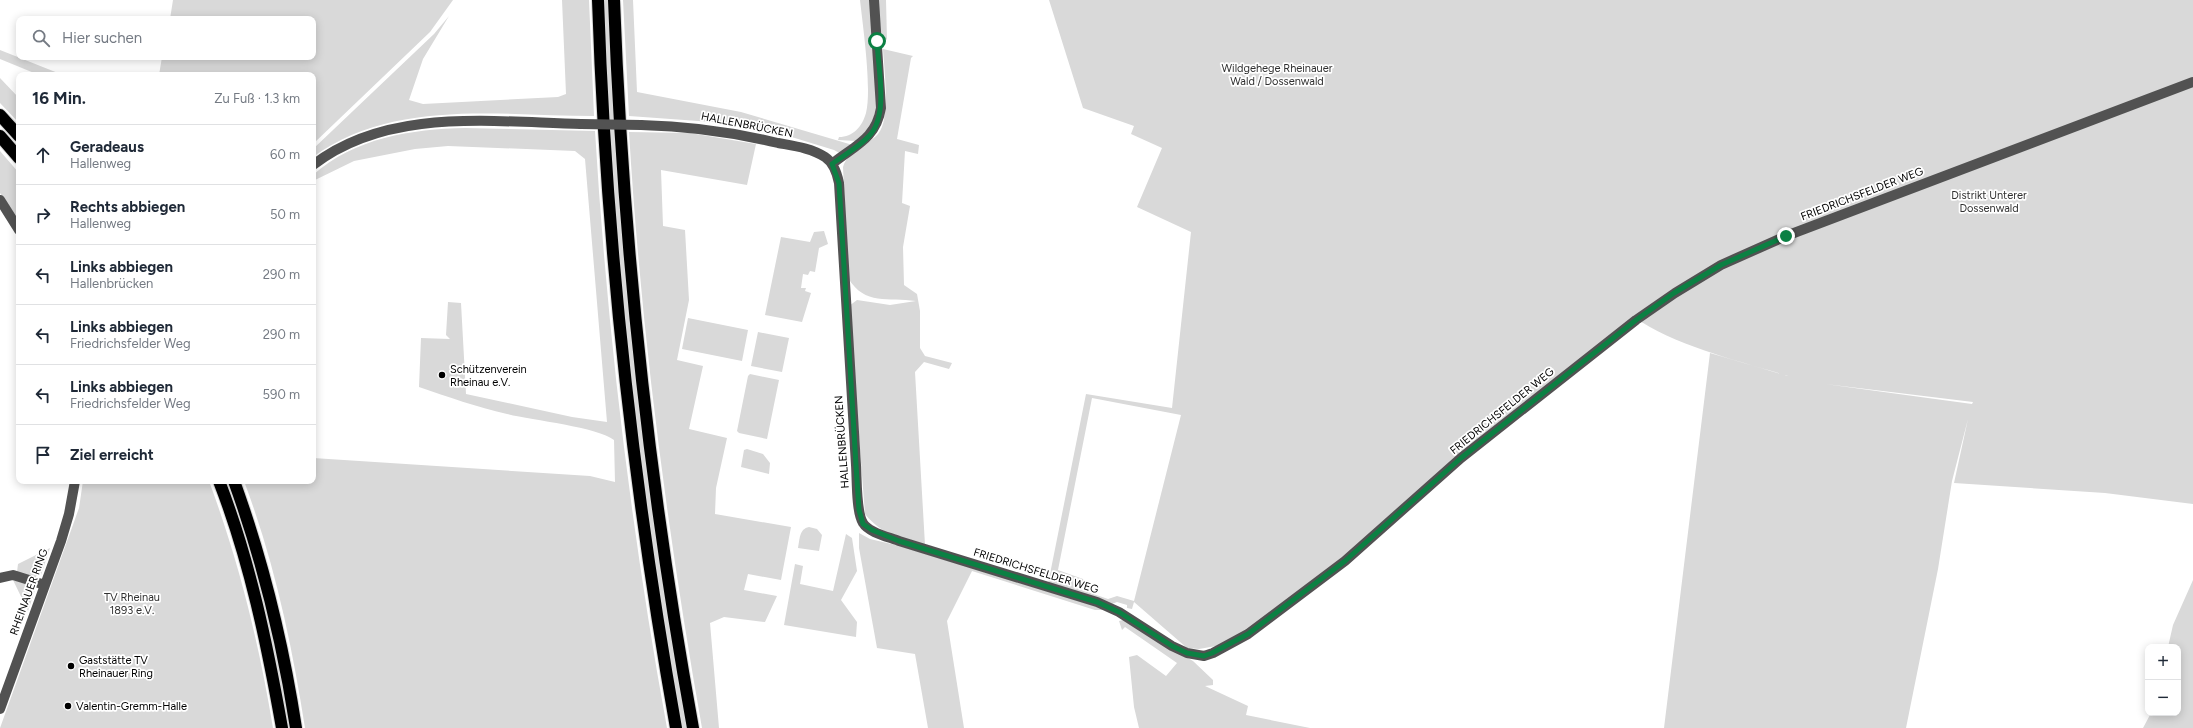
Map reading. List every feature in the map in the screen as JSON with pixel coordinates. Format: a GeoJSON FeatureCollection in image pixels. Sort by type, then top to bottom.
{"type":"FeatureCollection","features":[{"type":"Feature","properties":{"kind":"highway"},"geometry":{"type":"LineString","coordinates":[[598,0],[607,178],[622,353],[643,525],[676,728]]}},
{"type":"Feature","properties":{"kind":"highway"},"geometry":{"type":"LineString","coordinates":[[614,0],[625,207],[640,363],[673,617],[693,728]]}},
{"type":"Feature","properties":{"kind":"highway"},"geometry":{"type":"LineString","coordinates":[[0,115],[16,133]]}},
{"type":"Feature","properties":{"kind":"highway"},"geometry":{"type":"LineString","coordinates":[[0,136],[16,155]]}},
{"type":"Feature","properties":{"kind":"highway"},"geometry":{"type":"LineString","coordinates":[[220,484],[245,556],[260,614],[282,728]]}},
{"type":"Feature","properties":{"kind":"highway"},"geometry":{"type":"LineString","coordinates":[[235,484],[252,531],[266,581],[284,660],[296,728]]}},
{"type":"Feature","properties":{"kind":"street"},"geometry":{"type":"LineString","coordinates":[[832,164],[868,137],[879,119],[881,108],[874,0]]}},
{"type":"Feature","properties":{"kind":"street","name":"FRIEDRICHSFELDER WEG"},"geometry":{"type":"LineString","coordinates":[[859,510],[863,524],[872,530],[899,541],[1097,602],[1119,612],[1177,648],[1194,655],[1204,656],[1248,634],[1345,561],[1461,458],[1636,320],[1674,293],[1721,265],[1786,236],[2193,82]]}},
{"type":"Feature","properties":{"kind":"street","name":"HALLENBRÜCKEN"},"geometry":{"type":"LineString","coordinates":[[316,163],[344,147],[373,135],[423,123],[450,122],[642,125],[706,128],[816,152],[832,164],[839,183],[859,510]]}},
{"type":"Feature","properties":{"kind":"street"},"geometry":{"type":"LineString","coordinates":[[0,200],[16,225]]}},
{"type":"Feature","properties":{"kind":"street","name":"RHEINAUER RING"},"geometry":{"type":"LineString","coordinates":[[0,709],[64,531],[74,484]]}},
{"type":"Feature","properties":{"kind":"street"},"geometry":{"type":"LineString","coordinates":[[0,578],[13,575],[45,585]]}},
{"type":"Feature","properties":{"kind":"green space"},"geometry":{"type":"Polygon","coordinates":[[[173,0],[453,0],[430,32],[316,141],[316,72],[160,72],[162,60],[316,60],[316,16],[170,16],[173,0]]]}},
{"type":"Feature","properties":{"kind":"green space"},"geometry":{"type":"Polygon","coordinates":[[[562,0],[589,0],[594,116],[485,113],[449,114],[413,118],[378,126],[344,138],[316,155],[316,146],[434,34],[449,16],[423,59],[409,100],[423,104],[558,97],[566,94],[562,0]]]}},
{"type":"Feature","properties":{"kind":"green space"},"geometry":{"type":"Polygon","coordinates":[[[603,0],[608,0],[619,183],[635,366],[671,638],[687,728],[682,728],[666,638],[652,547],[629,366],[613,183],[603,0]]]}},
{"type":"Feature","properties":{"kind":"green space"},"geometry":{"type":"Polygon","coordinates":[[[623,0],[633,0],[637,92],[741,112],[856,146],[843,155],[834,150],[772,131],[726,123],[629,116],[623,0]]]}},
{"type":"Feature","properties":{"kind":"green space"},"geometry":{"type":"Polygon","coordinates":[[[860,0],[872,0],[877,107],[871,126],[856,141],[838,140],[839,137],[844,137],[853,133],[859,127],[866,113],[868,102],[868,74],[860,0]]]}},
{"type":"Feature","properties":{"kind":"green space"},"geometry":{"type":"Polygon","coordinates":[[[878,0],[886,0],[887,40],[881,35],[878,0]]]}},
{"type":"Feature","properties":{"kind":"green space","name":"Distrikt Unterer Dossenwald"},"geometry":{"type":"Polygon","coordinates":[[[1049,0],[2193,0],[2193,504],[2105,493],[1954,483],[1968,419],[1952,481],[1938,569],[1906,728],[1664,728],[1710,353],[1788,376],[1708,352],[1669,336],[1634,317],[1343,557],[1246,633],[1216,646],[1199,649],[1187,648],[1134,602],[1132,609],[1127,608],[1127,605],[1117,602],[1112,604],[1048,584],[1086,394],[1172,408],[1191,232],[1137,207],[1162,148],[1131,134],[1134,126],[1083,108],[1049,0]],[[1825,384],[1972,404],[1973,402],[1825,384]],[[1092,398],[1058,570],[1083,579],[1084,583],[1076,588],[1108,599],[1117,596],[1134,601],[1181,415],[1092,398]]]}},
{"type":"Feature","properties":{"kind":"green space"},"geometry":{"type":"Polygon","coordinates":[[[883,49],[913,56],[911,58],[897,139],[919,145],[918,154],[905,151],[902,203],[910,206],[903,247],[904,285],[917,294],[920,311],[920,348],[925,356],[952,363],[949,369],[924,362],[915,372],[925,545],[892,535],[878,527],[865,514],[849,306],[857,300],[890,305],[916,301],[870,297],[855,287],[848,278],[843,167],[849,156],[874,138],[882,127],[886,106],[883,49]]]}},
{"type":"Feature","properties":{"kind":"green space"},"geometry":{"type":"Polygon","coordinates":[[[0,50],[16,56],[16,60],[25,60],[55,72],[32,72],[0,59],[0,50]]]}},
{"type":"Feature","properties":{"kind":"green space"},"geometry":{"type":"Polygon","coordinates":[[[0,78],[16,95],[16,120],[0,103],[0,78]]]}},
{"type":"Feature","properties":{"kind":"green space"},"geometry":{"type":"Polygon","coordinates":[[[465,128],[595,131],[606,281],[622,431],[642,580],[667,728],[305,728],[281,603],[255,511],[245,484],[316,484],[316,458],[590,476],[615,482],[614,440],[606,435],[564,424],[496,411],[463,402],[419,387],[421,338],[450,339],[446,335],[448,302],[461,303],[466,394],[572,417],[607,422],[585,159],[575,151],[448,146],[415,149],[354,161],[316,180],[316,173],[329,162],[365,144],[404,134],[465,128]]]}},
{"type":"Feature","properties":{"kind":"green space"},"geometry":{"type":"Polygon","coordinates":[[[629,132],[690,133],[756,144],[747,185],[661,170],[663,226],[685,230],[689,300],[677,360],[703,366],[689,429],[727,438],[716,488],[715,514],[791,527],[781,580],[748,574],[744,590],[777,596],[765,622],[724,617],[710,623],[719,728],[702,728],[689,654],[667,505],[648,356],[634,207],[629,132]]]}},
{"type":"Feature","properties":{"kind":"green space"},"geometry":{"type":"Polygon","coordinates":[[[0,151],[16,170],[16,216],[0,193],[0,151]]]}},
{"type":"Feature","properties":{"kind":"green space"},"geometry":{"type":"Polygon","coordinates":[[[824,231],[828,244],[819,248],[815,272],[810,271],[808,275],[803,274],[801,288],[806,288],[805,291],[811,293],[802,322],[765,315],[781,237],[810,242],[814,232],[824,231]]]}},
{"type":"Feature","properties":{"kind":"green space"},"geometry":{"type":"Polygon","coordinates":[[[688,318],[748,330],[742,361],[682,349],[688,318]]]}},
{"type":"Feature","properties":{"kind":"green space"},"geometry":{"type":"Polygon","coordinates":[[[758,332],[789,338],[782,372],[751,366],[758,332]]]}},
{"type":"Feature","properties":{"kind":"green space"},"geometry":{"type":"Polygon","coordinates":[[[750,374],[779,380],[767,439],[739,433],[737,431],[748,376],[750,374]]]}},
{"type":"Feature","properties":{"kind":"green space"},"geometry":{"type":"Polygon","coordinates":[[[747,449],[763,454],[770,463],[769,474],[741,467],[744,450],[747,449]]]}},
{"type":"Feature","properties":{"kind":"green space","name":"TV Rheinau 1893 e.V."},"geometry":{"type":"Polygon","coordinates":[[[83,484],[210,484],[239,572],[255,634],[273,728],[0,728],[79,508],[83,484]]]}},
{"type":"Feature","properties":{"kind":"green space"},"geometry":{"type":"Polygon","coordinates":[[[226,484],[229,484],[253,554],[277,653],[291,728],[287,728],[277,665],[245,541],[226,484]]]}},
{"type":"Feature","properties":{"kind":"green space"},"geometry":{"type":"Polygon","coordinates":[[[809,527],[817,529],[822,535],[819,551],[798,548],[803,530],[809,527]]]}},
{"type":"Feature","properties":{"kind":"green space"},"geometry":{"type":"Polygon","coordinates":[[[859,533],[870,539],[900,546],[1108,610],[1095,610],[972,571],[947,621],[964,728],[928,728],[915,654],[877,648],[859,548],[859,533]]]}},
{"type":"Feature","properties":{"kind":"green space"},"geometry":{"type":"Polygon","coordinates":[[[846,534],[852,538],[857,571],[841,600],[857,622],[856,637],[784,625],[795,564],[803,566],[800,584],[833,591],[846,534]]]}},
{"type":"Feature","properties":{"kind":"green space"},"geometry":{"type":"Polygon","coordinates":[[[50,548],[41,575],[33,577],[17,572],[18,564],[50,548]]]}},
{"type":"Feature","properties":{"kind":"green space"},"geometry":{"type":"Polygon","coordinates":[[[13,580],[31,585],[35,590],[28,611],[13,580]]]}},
{"type":"Feature","properties":{"kind":"green space"},"geometry":{"type":"Polygon","coordinates":[[[2193,580],[2193,728],[2143,728],[2149,716],[2181,716],[2181,644],[2169,644],[2173,625],[2193,580]]]}},
{"type":"Feature","properties":{"kind":"green space"},"geometry":{"type":"Polygon","coordinates":[[[1123,620],[1193,661],[1213,680],[1213,685],[1205,686],[1248,706],[1246,715],[1310,728],[1139,728],[1134,707],[1129,657],[1137,655],[1166,676],[1177,663],[1125,627],[1122,630],[1119,621],[1123,620]]]}},
{"type":"Feature","properties":{"kind":"place","name":"Schützenverein Rheinau e.V."},"geometry":{"type":"Point","coordinates":[442,375]}},
{"type":"Feature","properties":{"kind":"place","name":"Gaststätte TV Rheinauer Ring"},"geometry":{"type":"Point","coordinates":[71,666]}},
{"type":"Feature","properties":{"kind":"place","name":"Valentin-Gremm-Halle"},"geometry":{"type":"Point","coordinates":[68,706]}},
{"type":"Feature","properties":{"kind":"route"},"geometry":{"type":"LineString","coordinates":[[877,41],[881,108],[879,119],[874,130],[868,137],[832,164],[837,173],[839,183],[859,510],[863,524],[872,530],[899,541],[1106,605],[1133,620],[1172,646],[1194,655],[1204,656],[1225,648],[1248,634],[1345,561],[1461,458],[1655,306],[1721,265],[1786,236]]}},
{"type":"Feature","properties":{"kind":"park label","name":"Wildgehege Rheinauer Wald / Dossenwald"},"geometry":{"type":"Point","coordinates":[1277,74]}}]}
